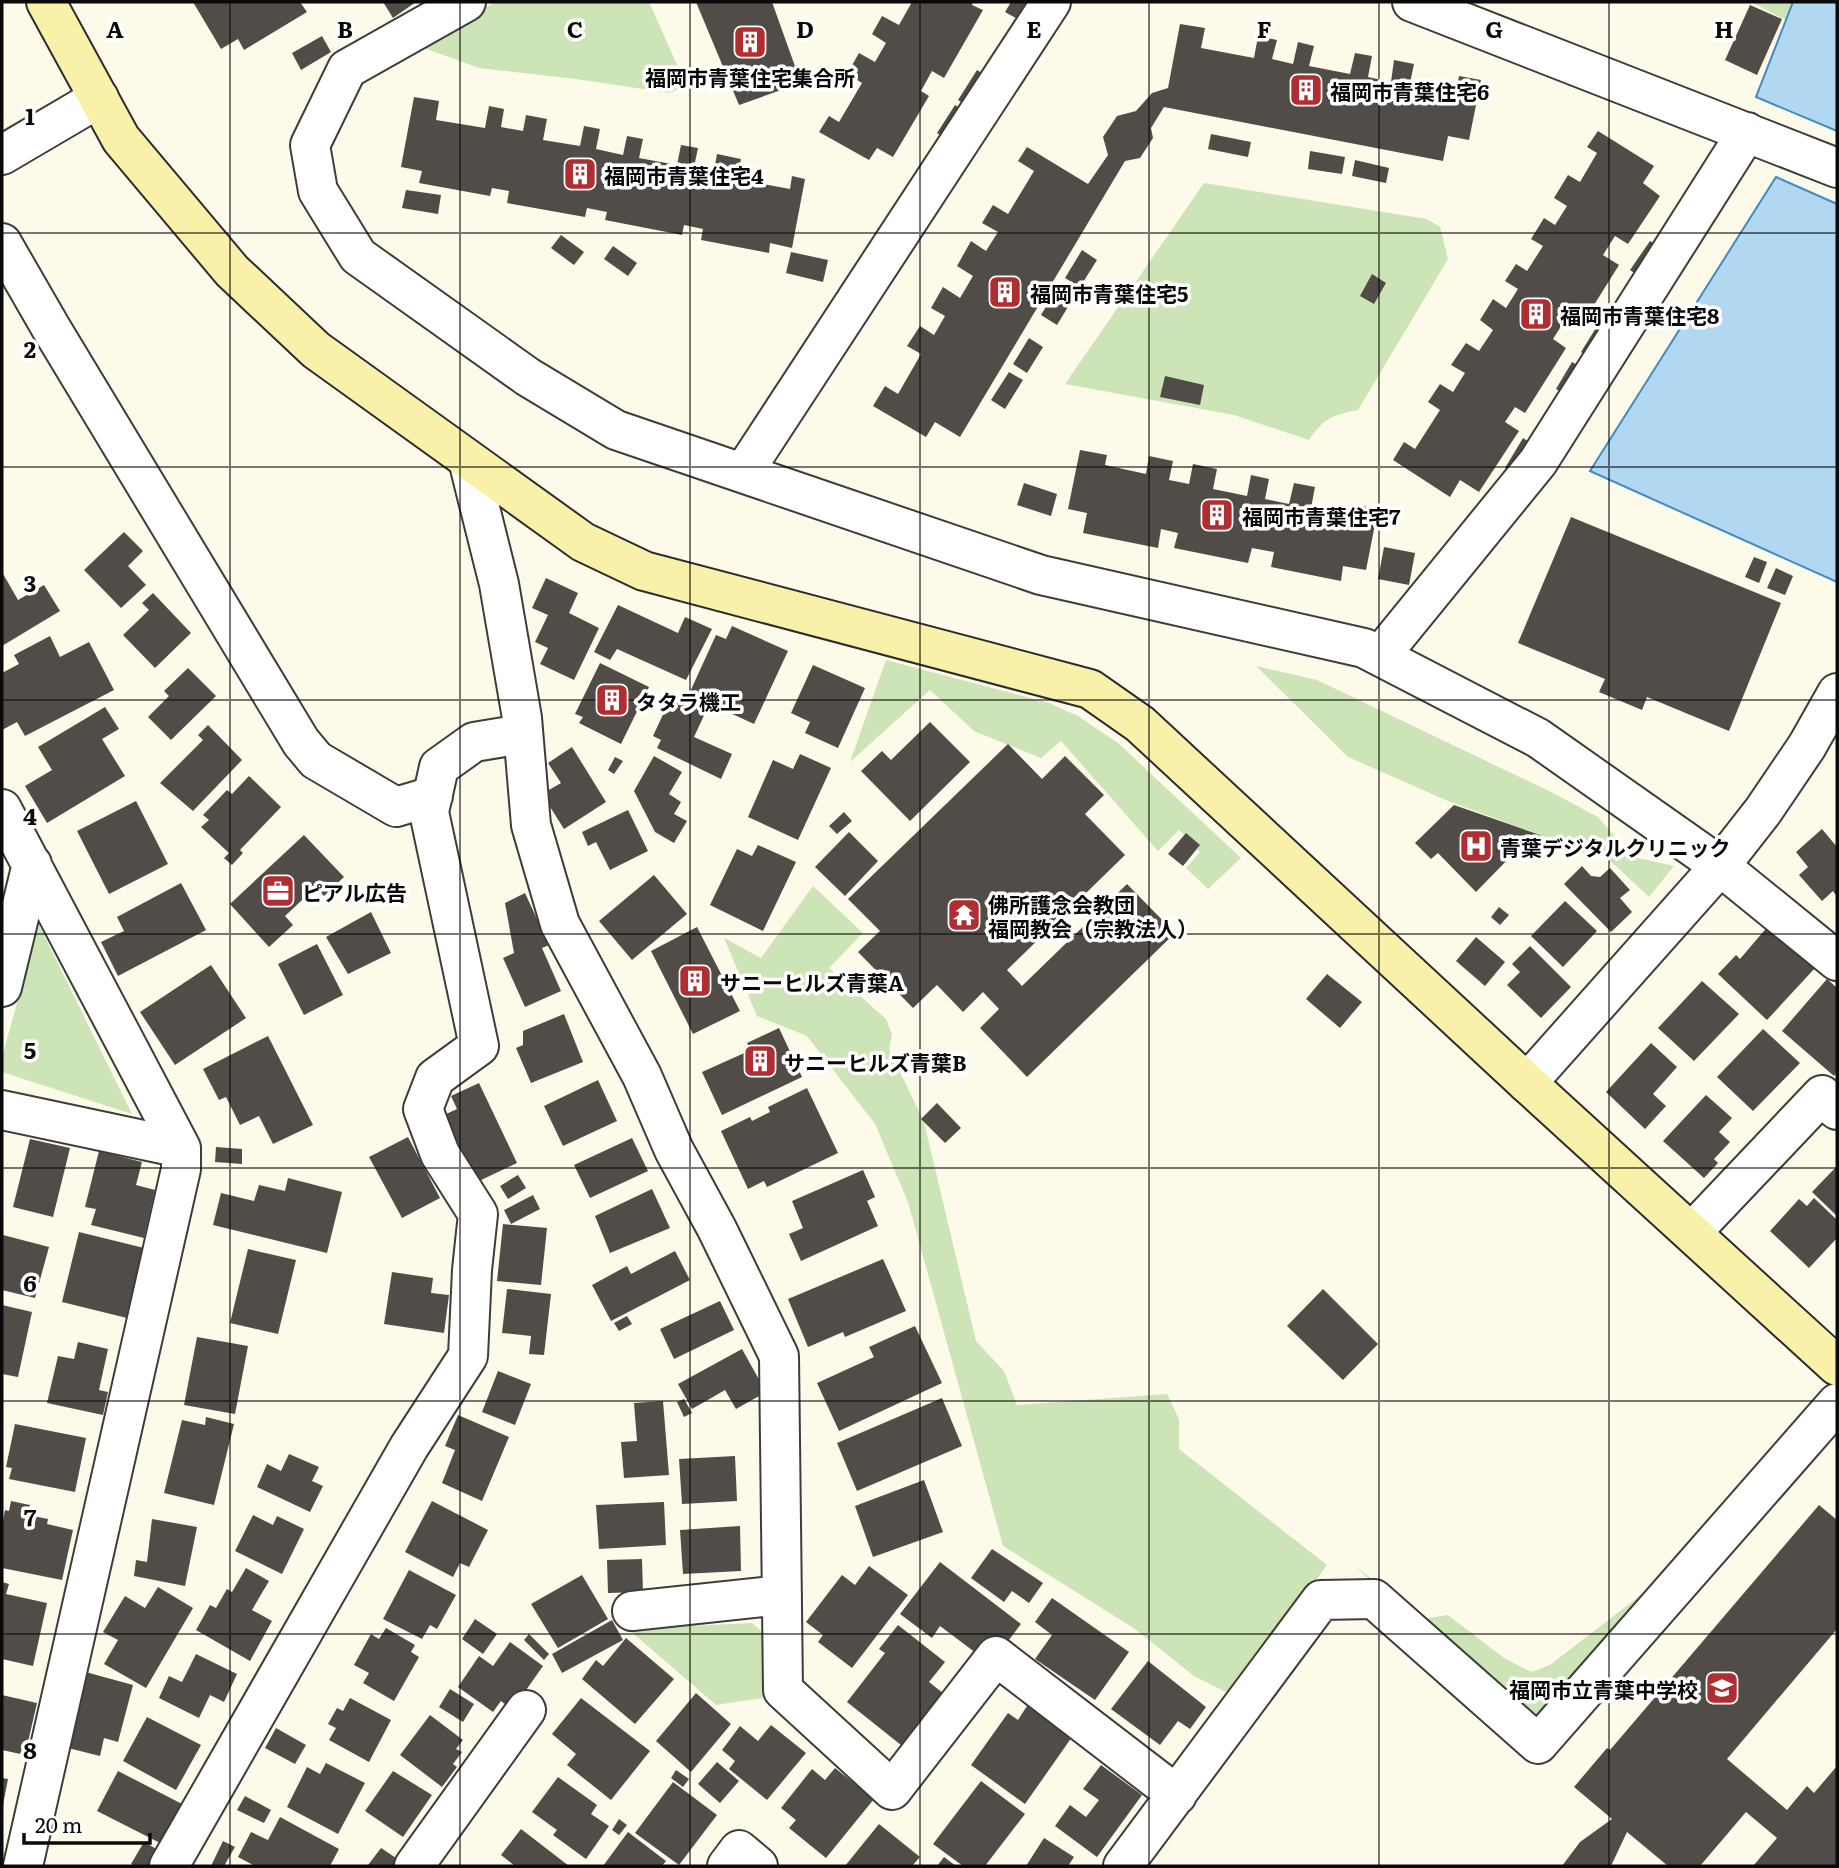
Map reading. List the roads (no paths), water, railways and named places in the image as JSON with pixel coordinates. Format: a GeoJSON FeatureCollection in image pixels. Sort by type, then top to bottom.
{"type":"FeatureCollection","features":[{"type":"Feature","properties":{"kind":"street"},"geometry":{"type":"LineString","coordinates":[[46,2],[121,139],[232,271],[316,350],[583,542],[644,571],[1090,690],[1139,724],[1837,1366]]}},
{"type":"Feature","properties":{"kind":"street"},"geometry":{"type":"LineString","coordinates":[[466,2],[347,69],[310,145],[318,191],[358,256],[528,377],[616,429],[1041,575],[1364,648],[1538,738],[1720,866],[1835,955]]}},
{"type":"Feature","properties":{"kind":"street"},"geometry":{"type":"LineString","coordinates":[[743,473],[1051,2]]}},
{"type":"Feature","properties":{"kind":"street"},"geometry":{"type":"LineString","coordinates":[[1412,2],[1837,168]]}},
{"type":"Feature","properties":{"kind":"street"},"geometry":{"type":"LineString","coordinates":[[2,155],[99,98]]}},
{"type":"Feature","properties":{"kind":"street"},"geometry":{"type":"LineString","coordinates":[[1380,656],[1538,461],[1747,132]]}},
{"type":"Feature","properties":{"kind":"street"},"geometry":{"type":"LineString","coordinates":[[2,243],[301,742],[316,760],[396,807],[432,796]]}},
{"type":"Feature","properties":{"kind":"street"},"geometry":{"type":"LineString","coordinates":[[468,460],[499,584],[523,734],[531,825],[560,924],[642,1076],[674,1150],[717,1229],[779,1356],[783,1690],[892,1790],[996,1656],[1177,1795]]}},
{"type":"Feature","properties":{"kind":"street"},"geometry":{"type":"LineString","coordinates":[[1527,1083],[1720,866],[1771,800],[1807,746],[1837,693]]}},
{"type":"Feature","properties":{"kind":"street"},"geometry":{"type":"LineString","coordinates":[[169,1866],[409,1447],[468,1356],[478,1214],[440,1154],[423,1110],[435,1078],[479,1046],[429,812],[439,766],[474,742],[523,734]]}},
{"type":"Feature","properties":{"kind":"street"},"geometry":{"type":"LineString","coordinates":[[2,809],[181,1148],[181,1169],[23,1866],[2,1862]]}},
{"type":"Feature","properties":{"kind":"street"},"geometry":{"type":"LineString","coordinates":[[2,987],[32,864]]}},
{"type":"Feature","properties":{"kind":"street"},"geometry":{"type":"LineString","coordinates":[[1692,1232],[1822,1095],[1837,1110]]}},
{"type":"Feature","properties":{"kind":"street"},"geometry":{"type":"LineString","coordinates":[[2,1110],[181,1148]]}},
{"type":"Feature","properties":{"kind":"street"},"geometry":{"type":"LineString","coordinates":[[1123,1866],[1321,1600],[1374,1598],[1538,1744],[1837,1403]]}},
{"type":"Feature","properties":{"kind":"street"},"geometry":{"type":"LineString","coordinates":[[632,1611],[782,1595]]}},
{"type":"Feature","properties":{"kind":"street"},"geometry":{"type":"LineString","coordinates":[[414,1866],[526,1710]]}},
{"type":"Feature","properties":{"kind":"street"},"geometry":{"type":"LineString","coordinates":[[727,1866],[739,1850],[758,1866]]}},
{"type":"Feature","properties":{"kind":"water"},"geometry":{"type":"Polygon","coordinates":[[[1793,2],[1837,2],[1837,131],[1756,97],[1793,2]]]}},
{"type":"Feature","properties":{"kind":"water"},"geometry":{"type":"Polygon","coordinates":[[[1776,177],[1837,204],[1837,582],[1590,471],[1776,177]]]}},
{"type":"Feature","properties":{"kind":"place","name":"福岡市青葉住宅集合所"},"geometry":{"type":"Point","coordinates":[750,42]}},
{"type":"Feature","properties":{"kind":"place","name":"福岡市青葉住宅6"},"geometry":{"type":"Point","coordinates":[1306,90]}},
{"type":"Feature","properties":{"kind":"place","name":"福岡市青葉住宅4"},"geometry":{"type":"Point","coordinates":[580,174]}},
{"type":"Feature","properties":{"kind":"place","name":"福岡市青葉住宅5"},"geometry":{"type":"Point","coordinates":[1005,292]}},
{"type":"Feature","properties":{"kind":"place","name":"福岡市青葉住宅8"},"geometry":{"type":"Point","coordinates":[1536,314]}},
{"type":"Feature","properties":{"kind":"place","name":"福岡市青葉住宅7"},"geometry":{"type":"Point","coordinates":[1217,515]}},
{"type":"Feature","properties":{"kind":"place","name":"タタラ機工"},"geometry":{"type":"Point","coordinates":[612,700]}},
{"type":"Feature","properties":{"kind":"place","name":"青葉デジタルクリニック"},"geometry":{"type":"Point","coordinates":[1476,846]}},
{"type":"Feature","properties":{"kind":"place","name":"ピアル広告"},"geometry":{"type":"Point","coordinates":[278,891]}},
{"type":"Feature","properties":{"kind":"place","name":"佛所護念会教団 福岡教会（宗教法人）"},"geometry":{"type":"Point","coordinates":[964,915]}},
{"type":"Feature","properties":{"kind":"place","name":"サニーヒルズ青葉A"},"geometry":{"type":"Point","coordinates":[695,981]}},
{"type":"Feature","properties":{"kind":"place","name":"サニーヒルズ青葉B"},"geometry":{"type":"Point","coordinates":[760,1061]}},
{"type":"Feature","properties":{"kind":"place","name":"福岡市立青葉中学校"},"geometry":{"type":"Point","coordinates":[1722,1688]}}]}
